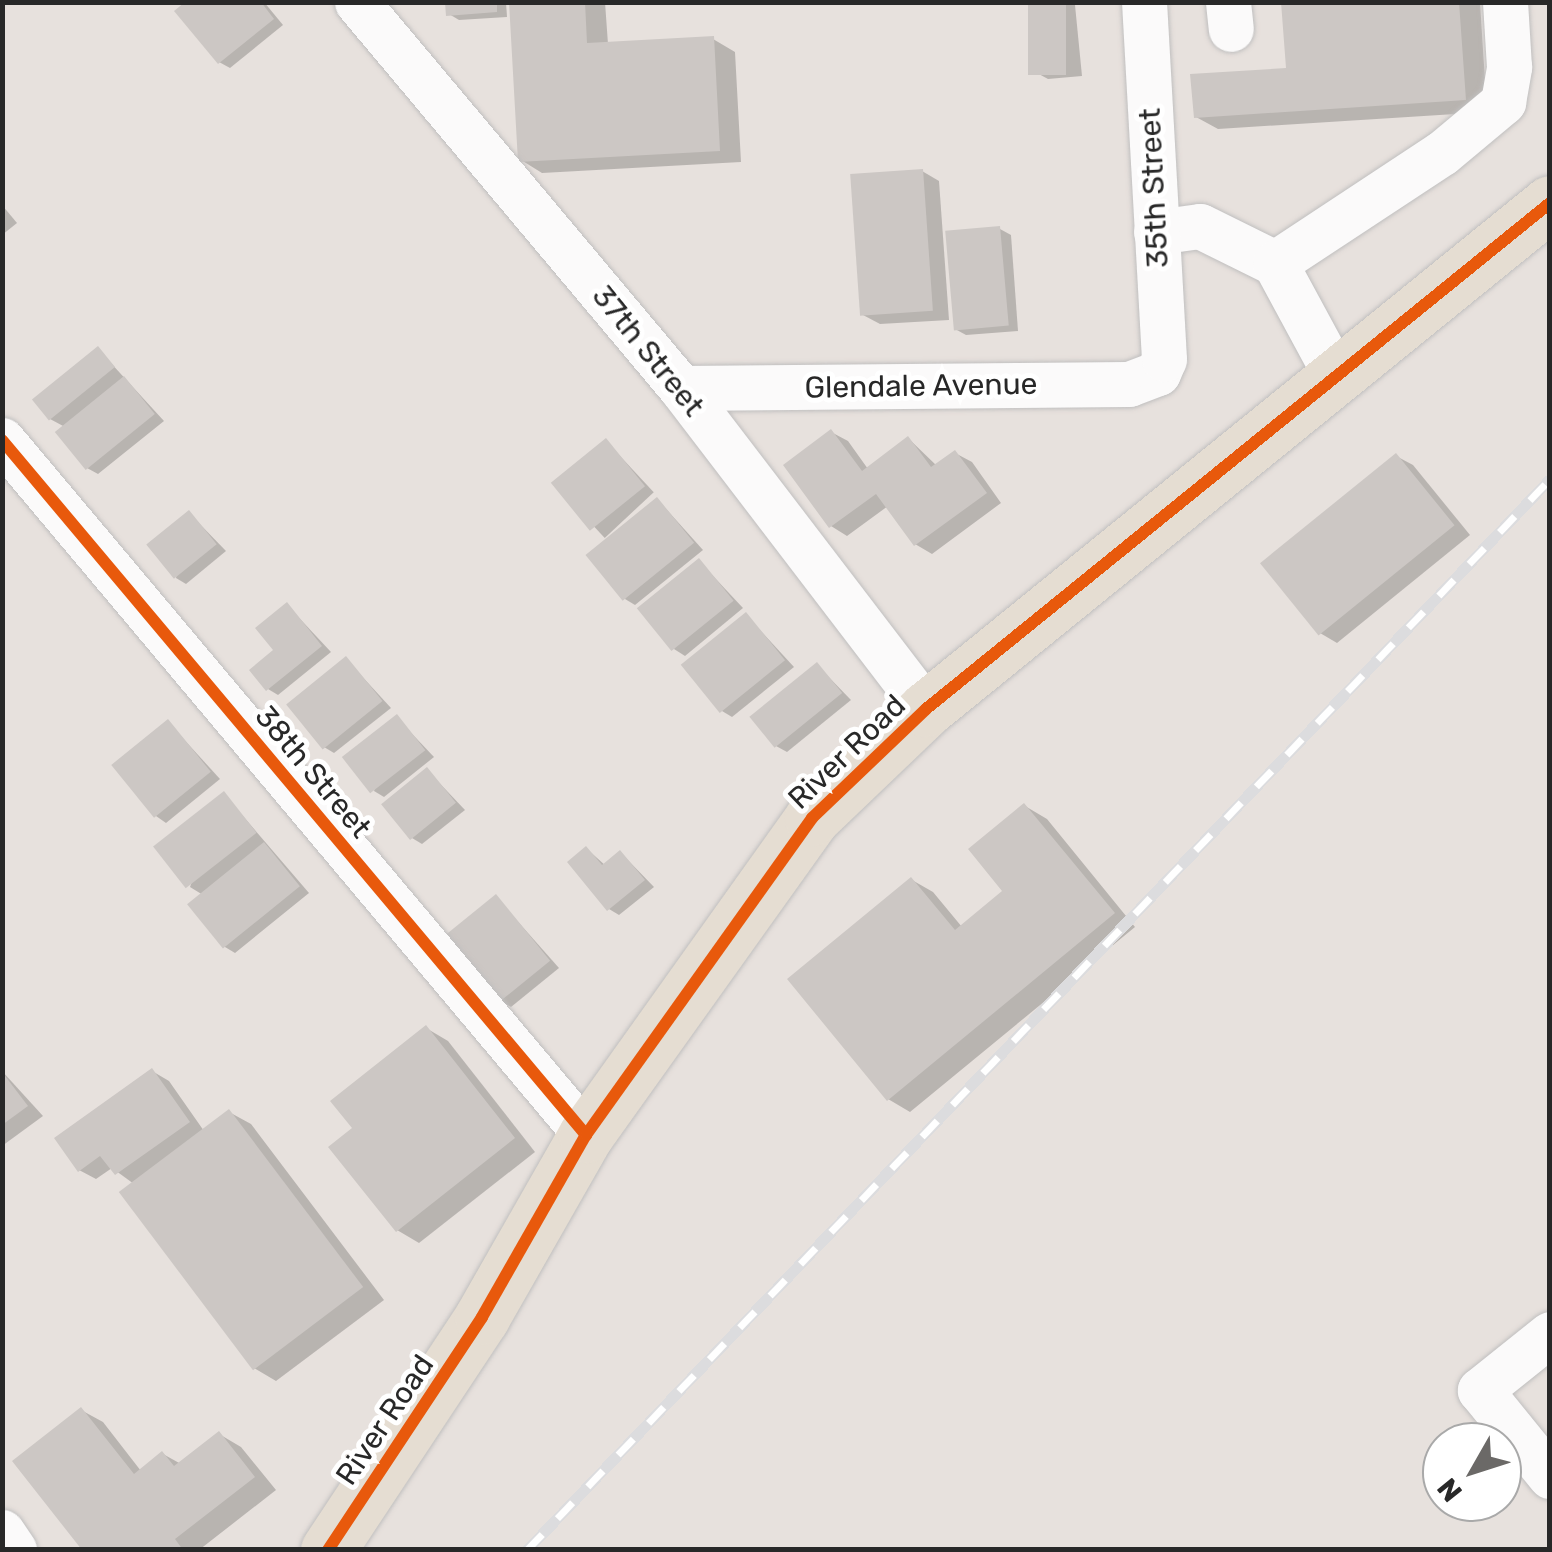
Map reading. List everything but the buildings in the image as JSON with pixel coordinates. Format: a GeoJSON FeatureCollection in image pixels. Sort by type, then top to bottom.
{"type":"FeatureCollection","features":[{"type":"Feature","properties":{"kind":"main road","name":"River Road"},"geometry":{"type":"LineString","coordinates":[[328,1550],[482,1318],[586,1135],[742,908],[812,818],[926,709],[1550,203]]}},
{"type":"Feature","properties":{"kind":"street","name":"37th Street"},"geometry":{"type":"LineString","coordinates":[[356,2],[680,388],[926,709]]}},
{"type":"Feature","properties":{"kind":"street","name":"35th Street"},"geometry":{"type":"LineString","coordinates":[[1144,2],[1164,359],[1158,373]]}},
{"type":"Feature","properties":{"kind":"street"},"geometry":{"type":"LineString","coordinates":[[1275,263],[1442,153],[1503,102],[1509,67],[1505,2]]}},
{"type":"Feature","properties":{"kind":"street"},"geometry":{"type":"LineString","coordinates":[[1156,232],[1200,226],[1275,263],[1336,376]]}},
{"type":"Feature","properties":{"kind":"street","name":"Glendale Avenue"},"geometry":{"type":"LineString","coordinates":[[680,388],[1129,384],[1158,373]]}},
{"type":"Feature","properties":{"kind":"street","name":"38th Street"},"geometry":{"type":"LineString","coordinates":[[2,440],[586,1135]]}},
{"type":"Feature","properties":{"kind":"street"},"geometry":{"type":"LineString","coordinates":[[1550,1334],[1480,1390],[1550,1476]]}},
{"type":"Feature","properties":{"kind":"street"},"geometry":{"type":"LineString","coordinates":[[2,1532],[14,1550]]}},
{"type":"Feature","properties":{"kind":"railway"},"geometry":{"type":"LineString","coordinates":[[527,1550],[1550,479]]}},
{"type":"Feature","properties":{"kind":"cycle path"},"geometry":{"type":"LineString","coordinates":[[328,1550],[482,1317],[586,1135],[812,818],[926,709],[1550,203]]}},
{"type":"Feature","properties":{"kind":"cycle path"},"geometry":{"type":"LineString","coordinates":[[2,440],[586,1135]]}}]}
